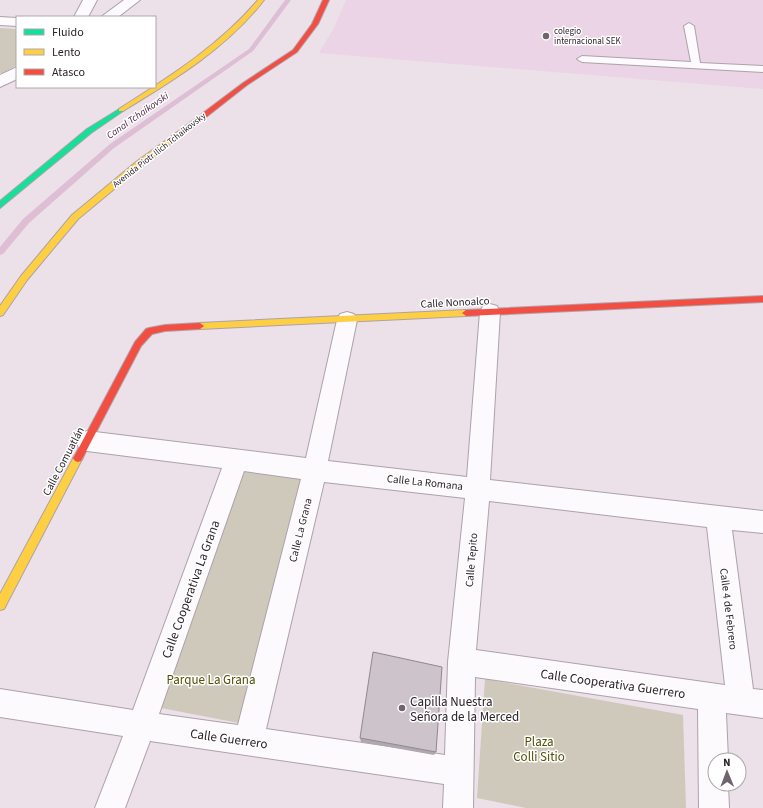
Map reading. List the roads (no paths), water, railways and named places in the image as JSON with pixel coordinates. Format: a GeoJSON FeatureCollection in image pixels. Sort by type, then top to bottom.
{"type":"FeatureCollection","features":[{"type":"Feature","properties":{"kind":"street"},"geometry":{"type":"LineString","coordinates":[[82,16],[90,0]]}},
{"type":"Feature","properties":{"kind":"street"},"geometry":{"type":"LineString","coordinates":[[109,16],[133,0]]}},
{"type":"Feature","properties":{"kind":"street"},"geometry":{"type":"LineString","coordinates":[[0,205],[89,131],[198,62],[250,14],[261,0]]}},
{"type":"Feature","properties":{"kind":"street","name":"Avenida Piotr Ilich Tchaikovsky"},"geometry":{"type":"LineString","coordinates":[[0,313],[24,278],[75,217],[139,164],[239,88],[295,51],[315,24],[326,0]]}},
{"type":"Feature","properties":{"kind":"street"},"geometry":{"type":"LineString","coordinates":[[0,21],[16,22]]}},
{"type":"Feature","properties":{"kind":"street"},"geometry":{"type":"LineString","coordinates":[[0,82],[16,73]]}},
{"type":"Feature","properties":{"kind":"street","name":"Calle Nonoalco"},"geometry":{"type":"LineString","coordinates":[[149,331],[165,328],[763,299]]}},
{"type":"Feature","properties":{"kind":"street","name":"Calle Tepito"},"geometry":{"type":"LineString","coordinates":[[458,808],[462,662],[478,488],[490,312]]}},
{"type":"Feature","properties":{"kind":"street","name":"Calle La Grana"},"geometry":{"type":"LineString","coordinates":[[249,740],[315,470],[347,320]]}},
{"type":"Feature","properties":{"kind":"street","name":"Calle Comuatlán"},"geometry":{"type":"LineString","coordinates":[[0,604],[138,344],[149,331]]}},
{"type":"Feature","properties":{"kind":"street","name":"Calle La Romana"},"geometry":{"type":"LineString","coordinates":[[87,441],[315,470],[763,522]]}},
{"type":"Feature","properties":{"kind":"street","name":"Calle Cooperativa La Grana"},"geometry":{"type":"LineString","coordinates":[[110,808],[237,459]]}},
{"type":"Feature","properties":{"kind":"street","name":"Calle 4 de Febrero"},"geometry":{"type":"LineString","coordinates":[[718,517],[752,702]]}},
{"type":"Feature","properties":{"kind":"street","name":"Calle Cooperativa Guerrero"},"geometry":{"type":"LineString","coordinates":[[462,662],[752,702]]}},
{"type":"Feature","properties":{"kind":"street"},"geometry":{"type":"LineString","coordinates":[[712,697],[714,808]]}},
{"type":"Feature","properties":{"kind":"street","name":"Calle Guerrero"},"geometry":{"type":"LineString","coordinates":[[0,703],[141,726],[249,740],[459,772]]}},
{"type":"Feature","properties":{"kind":"lane"},"geometry":{"type":"LineString","coordinates":[[689,26],[696,66]]}},
{"type":"Feature","properties":{"kind":"lane"},"geometry":{"type":"LineString","coordinates":[[582,60],[763,69]]}},
{"type":"Feature","properties":{"kind":"waterway","name":"Canal Tchaikovski"},"geometry":{"type":"LineString","coordinates":[[0,252],[26,221],[112,146],[251,50],[288,0]]}},
{"type":"Feature","properties":{"kind":"place","name":"colegio internacional SEK"},"geometry":{"type":"Point","coordinates":[546,36]}},
{"type":"Feature","properties":{"kind":"place","name":"Capilla Nuestra Señora de la Merced"},"geometry":{"type":"Point","coordinates":[402,708]}},
{"type":"Feature","properties":{"kind":"park label","name":"Parque La Grana"},"geometry":{"type":"Point","coordinates":[211,679]}},
{"type":"Feature","properties":{"kind":"park label","name":"Plaza Colli Sitio"},"geometry":{"type":"Point","coordinates":[539,748]}}]}
